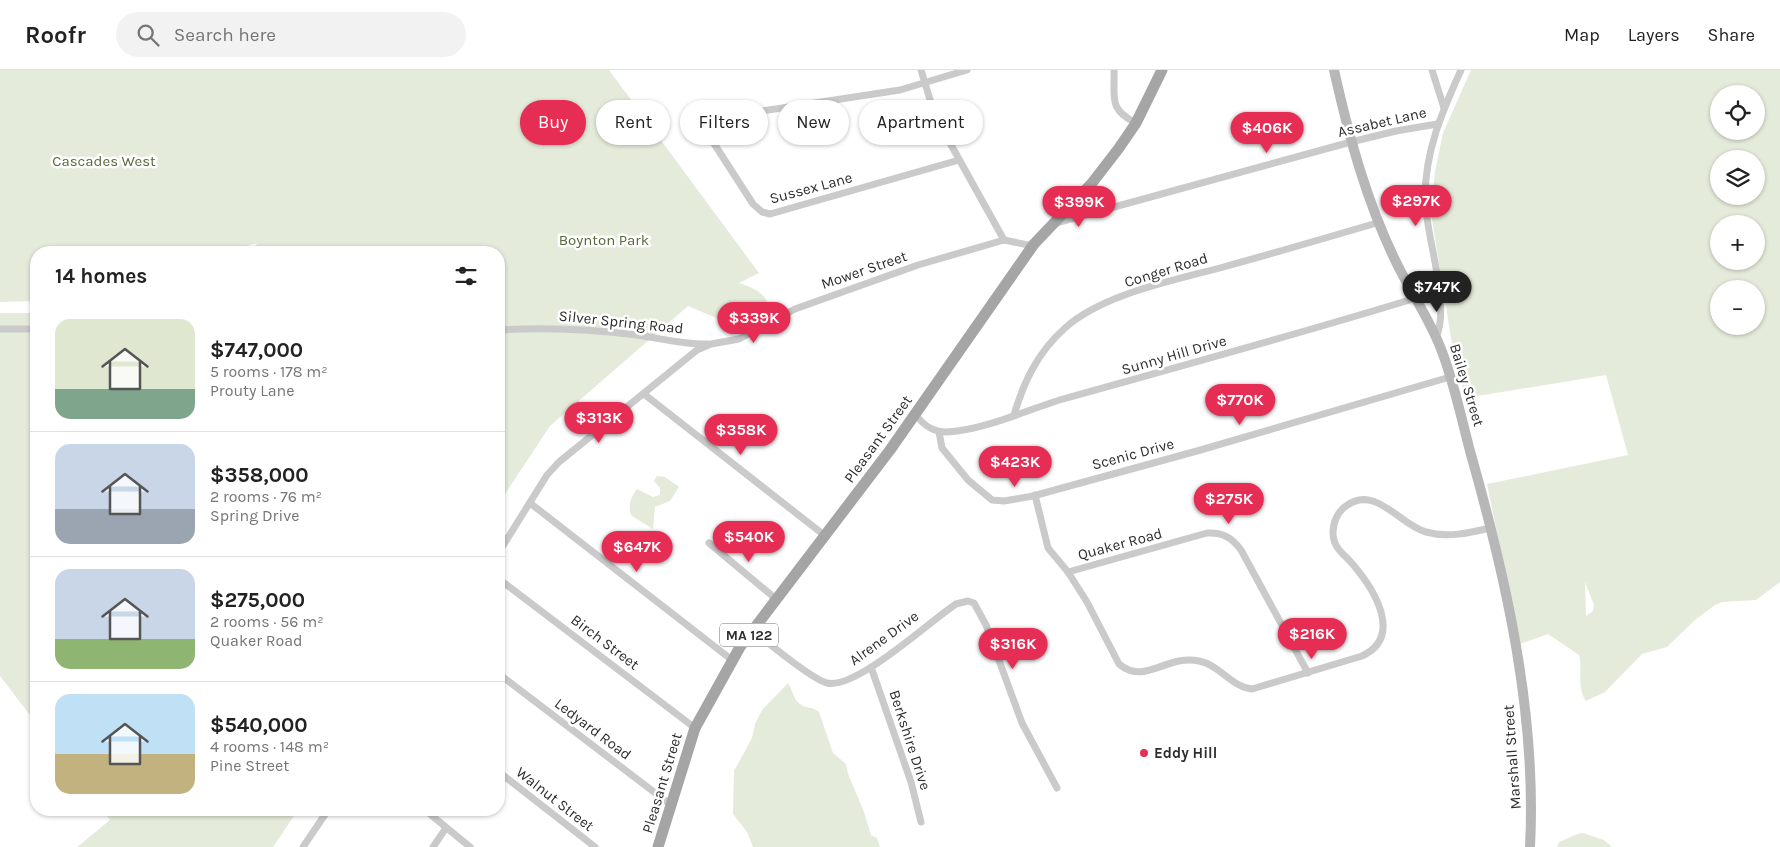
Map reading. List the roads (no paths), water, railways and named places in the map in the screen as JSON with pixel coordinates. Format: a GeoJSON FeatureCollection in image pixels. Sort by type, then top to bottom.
{"type":"FeatureCollection","features":[{"type":"Feature","properties":{"kind":"main road","name":"Pleasant Street"},"geometry":{"type":"LineString","coordinates":[[658,847],[695,728],[732,660],[752,630],[916,415],[1033,246],[1076,200],[1119,148],[1136,123],[1162,70]]}},
{"type":"Feature","properties":{"kind":"street"},"geometry":{"type":"LineString","coordinates":[[921,70],[935,116],[1004,240]]}},
{"type":"Feature","properties":{"kind":"street","name":"Sussex Lane"},"geometry":{"type":"LineString","coordinates":[[959,160],[770,214],[762,212],[756,207],[711,137],[712,124],[722,117],[924,84],[967,70]]}},
{"type":"Feature","properties":{"kind":"street"},"geometry":{"type":"LineString","coordinates":[[1114,70],[1117,110],[1123,117],[1136,123]]}},
{"type":"Feature","properties":{"kind":"street","name":"Bailey Street"},"geometry":{"type":"LineString","coordinates":[[1334,70],[1351,142],[1380,222],[1398,266],[1436,338],[1450,376],[1490,528],[1511,618],[1518,664]]}},
{"type":"Feature","properties":{"kind":"street"},"geometry":{"type":"LineString","coordinates":[[1432,70],[1444,108]]}},
{"type":"Feature","properties":{"kind":"street"},"geometry":{"type":"LineString","coordinates":[[1436,338],[1440,328],[1442,310],[1427,228],[1426,162],[1437,124],[1461,70]]}},
{"type":"Feature","properties":{"kind":"street","name":"Assabet Lane"},"geometry":{"type":"LineString","coordinates":[[1052,224],[1102,212],[1351,142],[1396,131],[1437,124]]}},
{"type":"Feature","properties":{"kind":"street"},"geometry":{"type":"LineString","coordinates":[[1076,200],[1102,212]]}},
{"type":"Feature","properties":{"kind":"street"},"geometry":{"type":"LineString","coordinates":[[1076,200],[1081,211],[1093,214]]}},
{"type":"Feature","properties":{"kind":"street","name":"Conger Road"},"geometry":{"type":"LineString","coordinates":[[1014,415],[1021,392],[1037,360],[1065,328],[1095,308],[1144,290],[1380,222]]}},
{"type":"Feature","properties":{"kind":"street","name":"Mower Street"},"geometry":{"type":"LineString","coordinates":[[505,543],[547,475],[559,462],[697,350],[711,344],[739,339],[795,309],[855,286],[1004,240],[1033,246]]}},
{"type":"Feature","properties":{"kind":"street","name":"Sunny Hill Drive"},"geometry":{"type":"LineString","coordinates":[[939,432],[966,430],[1416,298]]}},
{"type":"Feature","properties":{"kind":"street"},"geometry":{"type":"LineString","coordinates":[[0,329],[30,329]]}},
{"type":"Feature","properties":{"kind":"street","name":"Silver Spring Road"},"geometry":{"type":"LineString","coordinates":[[505,330],[582,329],[638,335],[684,343],[711,344]]}},
{"type":"Feature","properties":{"kind":"street","name":"Scenic Drive"},"geometry":{"type":"LineString","coordinates":[[939,432],[942,448],[968,480],[986,497],[995,501],[1035,495],[1450,376]]}},
{"type":"Feature","properties":{"kind":"street"},"geometry":{"type":"LineString","coordinates":[[644,394],[824,535]]}},
{"type":"Feature","properties":{"kind":"street"},"geometry":{"type":"LineString","coordinates":[[916,415],[930,429],[939,432]]}},
{"type":"Feature","properties":{"kind":"street"},"geometry":{"type":"LineString","coordinates":[[1035,495],[1048,548],[1068,572],[1100,626],[1116,661],[1128,670],[1144,672],[1172,661],[1194,660],[1215,666],[1240,686],[1252,689],[1367,654],[1375,647],[1383,634],[1384,618],[1381,608],[1355,567],[1340,552],[1335,543],[1334,522],[1347,505],[1362,500],[1378,502],[1407,524],[1436,534],[1459,534],[1490,528]]}},
{"type":"Feature","properties":{"kind":"street"},"geometry":{"type":"LineString","coordinates":[[530,503],[732,660]]}},
{"type":"Feature","properties":{"kind":"street","name":"Quaker Road"},"geometry":{"type":"LineString","coordinates":[[1068,572],[1207,533],[1222,534],[1230,537],[1241,550],[1308,673]]}},
{"type":"Feature","properties":{"kind":"street"},"geometry":{"type":"LineString","coordinates":[[709,543],[776,599]]}},
{"type":"Feature","properties":{"kind":"street","name":"Birch Street"},"geometry":{"type":"LineString","coordinates":[[505,584],[695,728]]}},
{"type":"Feature","properties":{"kind":"street","name":"Alrene Drive"},"geometry":{"type":"LineString","coordinates":[[752,630],[827,683],[846,682],[871,667],[956,604],[971,602],[980,609],[1022,723],[1057,788]]}},
{"type":"Feature","properties":{"kind":"street","name":"Marshall Street"},"geometry":{"type":"LineString","coordinates":[[1518,664],[1530,785],[1530,847]]}},
{"type":"Feature","properties":{"kind":"street","name":"Berkshire Drive"},"geometry":{"type":"LineString","coordinates":[[871,667],[908,774],[921,822]]}},
{"type":"Feature","properties":{"kind":"street","name":"Ledyard Road"},"geometry":{"type":"LineString","coordinates":[[505,679],[671,805]]}},
{"type":"Feature","properties":{"kind":"street","name":"Walnut Street"},"geometry":{"type":"LineString","coordinates":[[505,777],[595,847]]}},
{"type":"Feature","properties":{"kind":"street"},"geometry":{"type":"LineString","coordinates":[[303,847],[324,816]]}},
{"type":"Feature","properties":{"kind":"street"},"geometry":{"type":"LineString","coordinates":[[432,816],[470,847]]}},
{"type":"Feature","properties":{"kind":"street"},"geometry":{"type":"LineString","coordinates":[[433,847],[446,828]]}},
{"type":"Feature","properties":{"kind":"place","name":"Eddy Hill"},"geometry":{"type":"Point","coordinates":[1144,753]}},
{"type":"Feature","properties":{"kind":"park label","name":"Cascades West"},"geometry":{"type":"Point","coordinates":[104,161]}},
{"type":"Feature","properties":{"kind":"park label","name":"Boynton Park"},"geometry":{"type":"Point","coordinates":[604,240]}}]}
